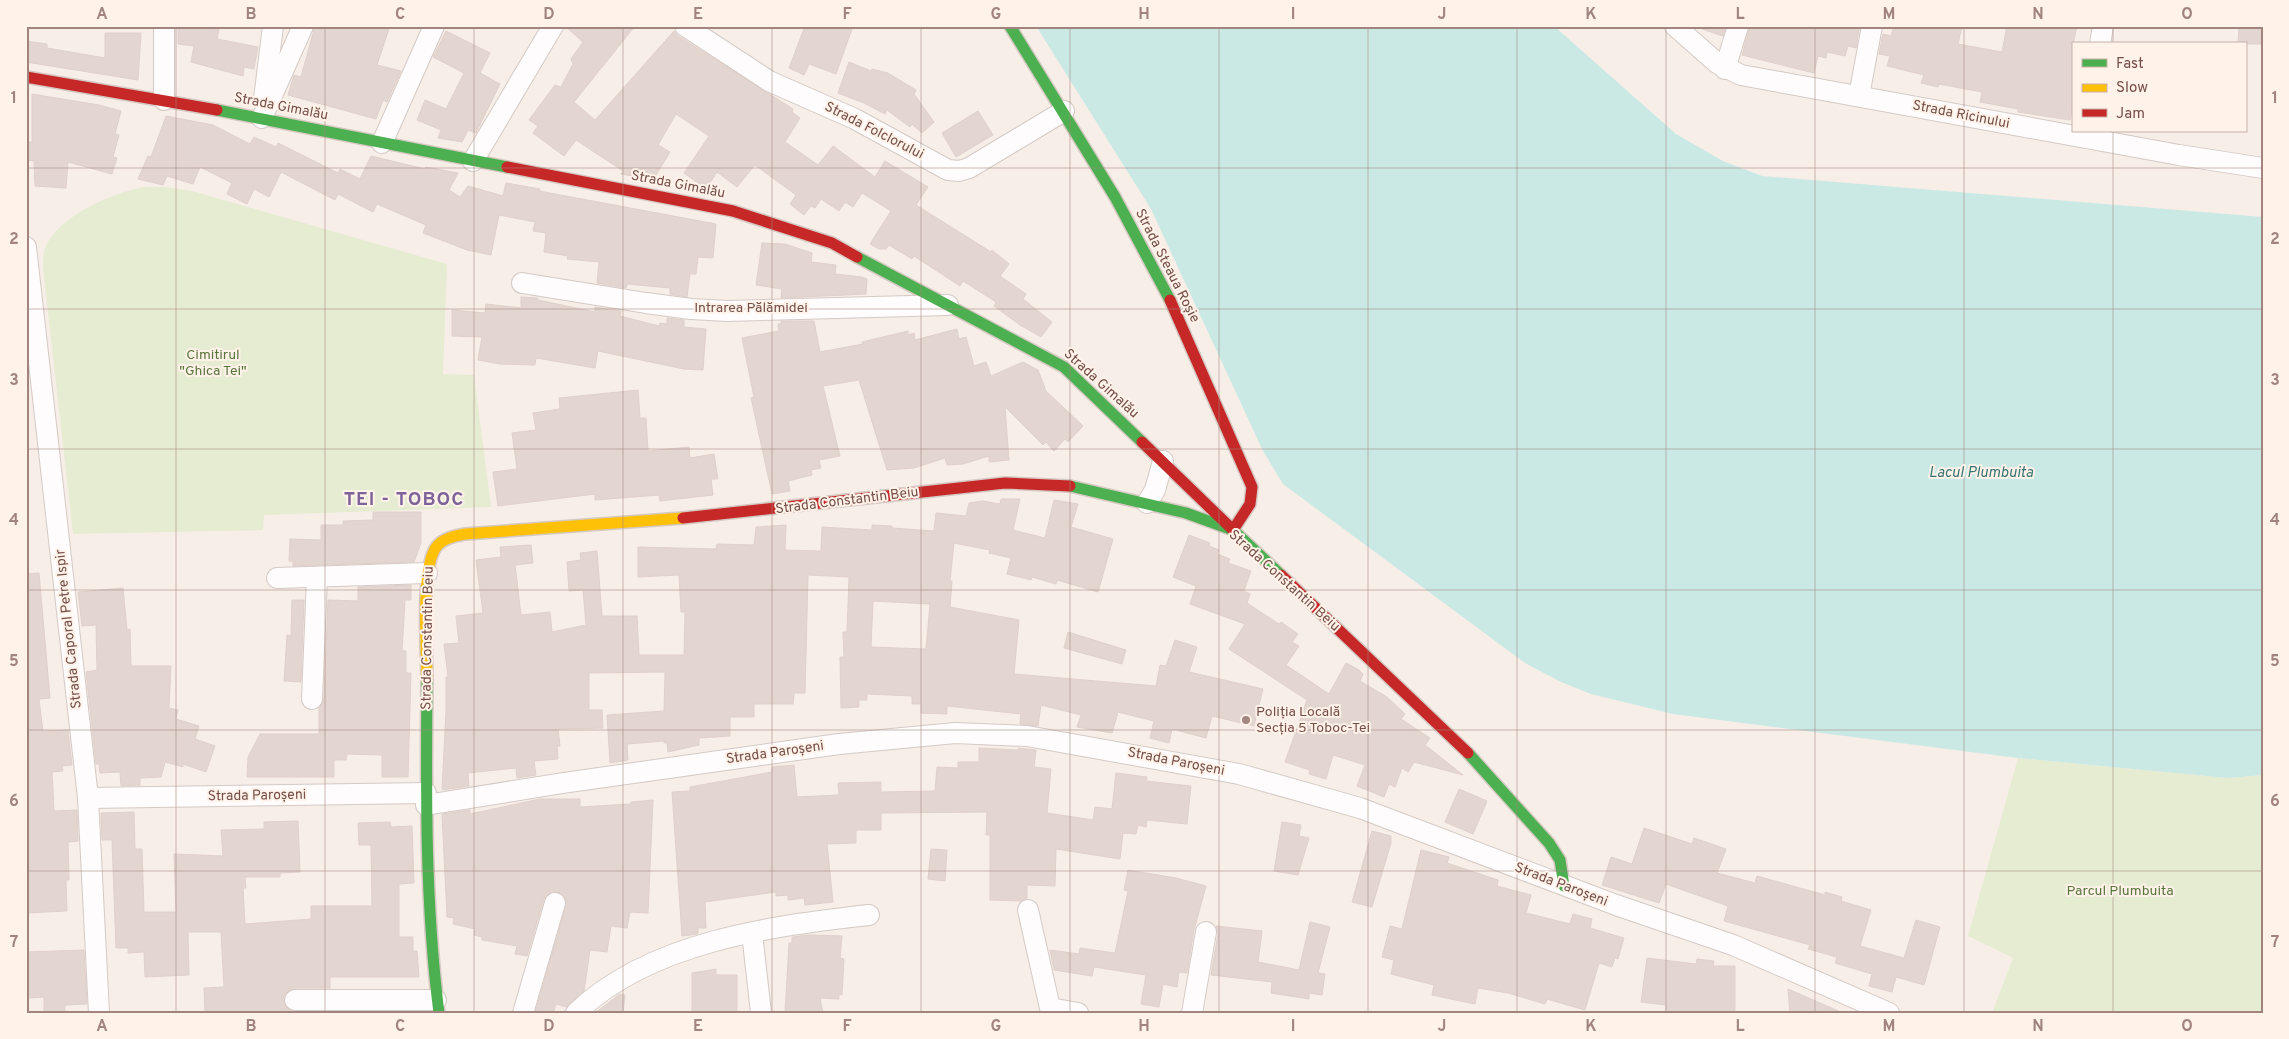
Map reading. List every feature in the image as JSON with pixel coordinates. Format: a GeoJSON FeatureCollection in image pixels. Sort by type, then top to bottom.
{"type":"FeatureCollection","features":[{"type":"Feature","properties":{"kind":"street"},"geometry":{"type":"LineString","coordinates":[[164,26],[164,100]]}},
{"type":"Feature","properties":{"kind":"street"},"geometry":{"type":"LineString","coordinates":[[262,118],[273,26]]}},
{"type":"Feature","properties":{"kind":"street"},"geometry":{"type":"LineString","coordinates":[[262,118],[303,26]]}},
{"type":"Feature","properties":{"kind":"street"},"geometry":{"type":"LineString","coordinates":[[382,143],[434,26]]}},
{"type":"Feature","properties":{"kind":"street"},"geometry":{"type":"LineString","coordinates":[[473,161],[553,26]]}},
{"type":"Feature","properties":{"kind":"street","name":"Strada Folclorului"},"geometry":{"type":"LineString","coordinates":[[685,26],[769,81],[855,119],[948,170],[959,171],[969,168],[1064,111]]}},
{"type":"Feature","properties":{"kind":"street","name":"Strada Steaua Roșie"},"geometry":{"type":"LineString","coordinates":[[1010,26],[1100,169],[1148,256],[1252,487],[1250,504],[1232,530]]}},
{"type":"Feature","properties":{"kind":"street","name":"Strada Ricinului"},"geometry":{"type":"LineString","coordinates":[[1675,26],[1725,69],[1753,78],[2087,135],[2263,168]]}},
{"type":"Feature","properties":{"kind":"street"},"geometry":{"type":"LineString","coordinates":[[1725,69],[1738,26]]}},
{"type":"Feature","properties":{"kind":"street"},"geometry":{"type":"LineString","coordinates":[[1859,96],[1872,26]]}},
{"type":"Feature","properties":{"kind":"street"},"geometry":{"type":"LineString","coordinates":[[2100,42],[2103,26]]}},
{"type":"Feature","properties":{"kind":"street","name":"Strada Gimalău"},"geometry":{"type":"LineString","coordinates":[[26,77],[262,118],[734,211],[832,243],[952,305],[1064,367],[1232,530]]}},
{"type":"Feature","properties":{"kind":"street","name":"Strada Caporal Petre Ispir"},"geometry":{"type":"LineString","coordinates":[[26,247],[88,798],[99,1013]]}},
{"type":"Feature","properties":{"kind":"street","name":"Intrarea Pălămidei"},"geometry":{"type":"LineString","coordinates":[[522,283],[691,309],[727,311],[952,305]]}},
{"type":"Feature","properties":{"kind":"street"},"geometry":{"type":"LineString","coordinates":[[1147,503],[1155,490],[1163,462]]}},
{"type":"Feature","properties":{"kind":"street","name":"Strada Constantin Beiu"},"geometry":{"type":"LineString","coordinates":[[437,1007],[426,799],[427,573],[437,544],[446,538],[464,534],[726,515],[1005,483],[1062,485],[1186,513],[1232,530],[1462,746],[1549,843],[1560,860],[1564,886]]}},
{"type":"Feature","properties":{"kind":"street"},"geometry":{"type":"LineString","coordinates":[[277,578],[427,573]]}},
{"type":"Feature","properties":{"kind":"street"},"geometry":{"type":"LineString","coordinates":[[312,699],[317,577]]}},
{"type":"Feature","properties":{"kind":"street","name":"Strada Paroșeni"},"geometry":{"type":"LineString","coordinates":[[88,798],[426,799],[573,782],[839,744],[927,735],[997,734],[1070,742],[1280,784],[1404,824],[1564,886],[1733,945],[1889,1013]]}},
{"type":"Feature","properties":{"kind":"street"},"geometry":{"type":"LineString","coordinates":[[523,1013],[555,903]]}},
{"type":"Feature","properties":{"kind":"street"},"geometry":{"type":"LineString","coordinates":[[1028,910],[1050,1008],[1078,1013]]}},
{"type":"Feature","properties":{"kind":"street"},"geometry":{"type":"LineString","coordinates":[[576,1013],[610,985],[640,967],[687,950],[800,923],[869,916]]}},
{"type":"Feature","properties":{"kind":"street"},"geometry":{"type":"LineString","coordinates":[[1192,1013],[1206,932]]}},
{"type":"Feature","properties":{"kind":"street"},"geometry":{"type":"LineString","coordinates":[[752,933],[761,1013]]}},
{"type":"Feature","properties":{"kind":"street"},"geometry":{"type":"LineString","coordinates":[[295,1000],[437,1007]]}},
{"type":"Feature","properties":{"kind":"green space","name":"Cimitirul \"Ghica Tei\""},"geometry":{"type":"Polygon","coordinates":[[[144,187],[166,187],[192,191],[447,264],[443,374],[474,375],[491,507],[264,515],[263,530],[73,534],[43,268],[44,250],[52,236],[74,216],[102,200],[144,187]]]}},
{"type":"Feature","properties":{"kind":"green space","name":"Parcul Plumbuita"},"geometry":{"type":"Polygon","coordinates":[[[2018,758],[2228,778],[2263,775],[2263,1013],[1992,1013],[2013,958],[1968,936],[2018,758]]]}},
{"type":"Feature","properties":{"kind":"water","name":"Lacul Plumbuita"},"geometry":{"type":"Polygon","coordinates":[[[1036,26],[1554,26],[1676,134],[1723,161],[1762,176],[2263,217],[2263,775],[2228,778],[2018,758],[1673,714],[1591,694],[1561,682],[1525,663],[1283,484],[1263,451],[1151,209],[1036,26]]]}},
{"type":"Feature","properties":{"kind":"building"},"geometry":{"type":"Polygon","coordinates":[[[178,26],[219,29],[217,39],[258,47],[254,69],[244,67],[243,76],[191,62],[194,46],[178,44],[178,26]]]}},
{"type":"Feature","properties":{"kind":"building"},"geometry":{"type":"Polygon","coordinates":[[[315,26],[390,26],[377,65],[401,71],[387,102],[383,100],[376,119],[288,95],[294,75],[301,77],[315,26]]]}},
{"type":"Feature","properties":{"kind":"building"},"geometry":{"type":"Polygon","coordinates":[[[565,26],[635,26],[574,102],[595,120],[674,31],[678,36],[793,109],[792,112],[800,118],[785,142],[818,165],[833,146],[875,177],[885,161],[928,187],[916,205],[991,252],[992,250],[1009,264],[1000,276],[1026,294],[1023,299],[1052,322],[1041,337],[1020,325],[994,306],[996,302],[963,281],[960,286],[914,256],[912,259],[889,245],[886,249],[879,249],[870,244],[891,211],[862,193],[853,207],[845,202],[839,211],[821,199],[815,208],[811,206],[804,215],[790,204],[796,195],[755,165],[737,187],[717,172],[706,189],[684,173],[709,136],[676,114],[658,145],[670,152],[653,180],[621,174],[623,171],[576,140],[564,156],[533,133],[538,126],[529,120],[555,85],[561,87],[573,64],[571,59],[583,42],[565,26]]]}},
{"type":"Feature","properties":{"kind":"building"},"geometry":{"type":"Polygon","coordinates":[[[805,26],[853,26],[836,74],[809,64],[804,75],[789,68],[805,26]]]}},
{"type":"Feature","properties":{"kind":"building"},"geometry":{"type":"Polygon","coordinates":[[[1702,26],[1726,26],[1723,36],[1702,29],[1702,26]]]}},
{"type":"Feature","properties":{"kind":"building"},"geometry":{"type":"Polygon","coordinates":[[[1750,26],[1849,26],[1859,29],[1856,48],[1848,46],[1845,56],[1827,52],[1826,58],[1818,56],[1814,73],[1742,55],[1750,26]]]}},
{"type":"Feature","properties":{"kind":"building"},"geometry":{"type":"Polygon","coordinates":[[[1894,26],[1962,26],[1958,44],[2002,52],[2007,26],[2077,26],[2072,42],[2072,109],[2070,120],[2018,112],[2018,109],[1980,102],[1982,92],[1939,84],[1938,87],[1921,83],[1924,75],[1887,66],[1890,56],[1879,54],[1883,34],[1891,36],[1894,26]]]}},
{"type":"Feature","properties":{"kind":"building"},"geometry":{"type":"Polygon","coordinates":[[[2239,26],[2261,26],[2261,44],[2238,42],[2239,26]]]}},
{"type":"Feature","properties":{"kind":"building"},"geometry":{"type":"Polygon","coordinates":[[[446,31],[490,53],[480,73],[500,84],[476,133],[468,130],[462,142],[438,138],[441,130],[417,120],[425,100],[446,109],[464,73],[433,57],[446,31]]]}},
{"type":"Feature","properties":{"kind":"building"},"geometry":{"type":"Polygon","coordinates":[[[105,33],[141,33],[138,80],[26,62],[26,41],[47,44],[47,48],[105,58],[105,33]]]}},
{"type":"Feature","properties":{"kind":"building"},"geometry":{"type":"Polygon","coordinates":[[[849,62],[871,71],[872,69],[888,73],[916,90],[914,94],[934,122],[922,133],[912,124],[910,127],[887,110],[885,114],[838,93],[849,62]]]}},
{"type":"Feature","properties":{"kind":"building"},"geometry":{"type":"Polygon","coordinates":[[[32,94],[99,105],[121,111],[115,134],[119,135],[113,157],[117,158],[112,174],[68,162],[66,188],[35,186],[34,161],[26,160],[26,142],[32,142],[32,94]]]}},
{"type":"Feature","properties":{"kind":"building"},"geometry":{"type":"Polygon","coordinates":[[[978,111],[993,135],[956,157],[942,133],[978,111]]]}},
{"type":"Feature","properties":{"kind":"building"},"geometry":{"type":"Polygon","coordinates":[[[166,116],[213,125],[250,144],[254,137],[276,147],[278,143],[338,173],[340,169],[360,179],[371,156],[425,169],[426,167],[458,173],[449,190],[460,197],[468,186],[503,196],[506,183],[540,189],[539,191],[716,224],[713,258],[698,257],[696,274],[690,274],[687,297],[670,294],[670,288],[627,284],[626,288],[597,283],[599,262],[567,259],[568,256],[544,252],[546,233],[533,231],[535,222],[499,215],[491,255],[467,250],[423,233],[426,225],[377,204],[373,212],[338,194],[335,200],[281,172],[269,197],[254,189],[247,204],[227,194],[232,183],[200,167],[193,184],[167,176],[163,185],[138,179],[148,156],[151,157],[166,116]]]}},
{"type":"Feature","properties":{"kind":"building"},"geometry":{"type":"Polygon","coordinates":[[[762,243],[785,244],[812,253],[811,262],[836,265],[835,274],[867,279],[866,294],[781,298],[782,289],[756,285],[762,243]]]}},
{"type":"Feature","properties":{"kind":"building"},"geometry":{"type":"Polygon","coordinates":[[[521,297],[538,298],[538,300],[595,312],[595,307],[621,311],[620,316],[659,326],[660,323],[667,324],[667,318],[684,320],[684,327],[706,329],[703,370],[684,369],[598,351],[595,368],[536,358],[535,365],[500,364],[478,360],[482,337],[452,336],[452,310],[485,313],[486,304],[521,308],[521,297]]]}},
{"type":"Feature","properties":{"kind":"building"},"geometry":{"type":"Polygon","coordinates":[[[781,321],[814,321],[820,352],[863,344],[862,342],[908,331],[908,335],[914,333],[915,340],[957,329],[959,339],[966,337],[974,366],[986,362],[991,376],[1023,362],[1038,370],[1046,391],[1083,426],[1068,442],[1065,439],[1054,451],[1046,442],[1043,445],[1005,407],[1009,460],[989,462],[989,456],[963,464],[947,465],[945,458],[914,468],[887,470],[859,380],[823,386],[840,456],[819,460],[821,468],[811,470],[812,475],[788,481],[790,491],[772,494],[751,398],[754,397],[742,338],[779,331],[778,324],[781,324],[781,321]]]}},
{"type":"Feature","properties":{"kind":"building"},"geometry":{"type":"Polygon","coordinates":[[[638,390],[640,418],[646,418],[648,451],[689,447],[690,458],[714,454],[718,479],[711,479],[713,495],[660,501],[659,495],[595,500],[595,494],[498,506],[493,472],[517,469],[512,433],[536,430],[533,413],[560,409],[559,398],[638,390]]]}},
{"type":"Feature","properties":{"kind":"building"},"geometry":{"type":"Polygon","coordinates":[[[1001,499],[1020,499],[1013,530],[1045,538],[1054,500],[1078,504],[1071,527],[1113,539],[1098,592],[1057,580],[1056,584],[1032,577],[1031,580],[1007,574],[1011,558],[989,553],[990,550],[954,543],[950,581],[952,581],[950,607],[1019,620],[1014,674],[1156,686],[1160,665],[1166,666],[1175,640],[1197,647],[1189,672],[1263,689],[1254,726],[1212,716],[1206,738],[1172,729],[1169,743],[1150,738],[1154,721],[1118,712],[1112,733],[1077,727],[1081,715],[1041,705],[1038,726],[1020,724],[1021,714],[947,706],[947,714],[921,713],[921,704],[912,704],[912,696],[867,694],[867,700],[859,700],[859,707],[841,708],[840,657],[844,657],[843,632],[847,632],[849,577],[808,575],[805,693],[794,693],[793,704],[754,704],[754,717],[730,717],[730,736],[699,738],[699,745],[668,752],[667,743],[664,743],[664,741],[627,744],[628,760],[610,763],[607,715],[664,711],[665,672],[589,673],[589,710],[602,710],[603,728],[558,729],[560,746],[557,746],[558,759],[534,761],[536,775],[517,778],[516,768],[468,773],[469,786],[442,790],[446,677],[448,677],[444,644],[459,643],[456,616],[483,613],[476,560],[501,557],[500,547],[531,545],[533,563],[515,565],[521,615],[550,612],[552,632],[586,625],[583,590],[569,591],[567,562],[581,560],[580,553],[597,551],[602,616],[637,616],[639,655],[684,655],[685,612],[681,612],[679,575],[638,577],[638,547],[716,549],[717,544],[754,545],[756,527],[786,525],[785,550],[821,551],[822,527],[872,530],[872,525],[934,531],[936,513],[966,516],[969,503],[983,501],[1000,504],[1001,499]],[[873,601],[871,647],[926,649],[930,604],[873,601]]]}},
{"type":"Feature","properties":{"kind":"building"},"geometry":{"type":"Polygon","coordinates":[[[373,512],[421,512],[421,543],[414,562],[293,566],[293,561],[289,561],[290,539],[321,540],[321,525],[343,525],[343,521],[373,520],[373,512]]]}},
{"type":"Feature","properties":{"kind":"building"},"geometry":{"type":"Polygon","coordinates":[[[1189,535],[1210,543],[1209,546],[1219,550],[1217,554],[1230,559],[1228,563],[1251,571],[1244,591],[1250,594],[1247,603],[1298,634],[1292,642],[1299,646],[1286,665],[1329,694],[1346,663],[1359,670],[1363,674],[1360,681],[1387,697],[1405,714],[1401,719],[1430,738],[1425,745],[1463,775],[1414,762],[1408,772],[1402,768],[1395,787],[1389,784],[1384,797],[1357,786],[1365,765],[1333,755],[1326,779],[1309,774],[1310,770],[1285,762],[1307,700],[1229,649],[1245,624],[1190,604],[1196,586],[1173,577],[1189,535]]]}},
{"type":"Feature","properties":{"kind":"building"},"geometry":{"type":"Polygon","coordinates":[[[39,573],[50,698],[39,699],[43,731],[68,730],[72,765],[62,766],[63,771],[52,772],[54,811],[77,810],[78,841],[68,842],[69,880],[66,880],[67,911],[26,913],[26,574],[39,573]]]}},
{"type":"Feature","properties":{"kind":"building"},"geometry":{"type":"Polygon","coordinates":[[[411,585],[411,600],[405,600],[402,651],[406,651],[406,673],[411,673],[408,777],[382,777],[382,755],[347,754],[346,760],[334,760],[334,777],[247,777],[248,757],[260,734],[319,734],[319,708],[324,699],[328,600],[358,601],[358,587],[411,585]]]}},
{"type":"Feature","properties":{"kind":"building"},"geometry":{"type":"Polygon","coordinates":[[[123,588],[127,630],[130,629],[131,666],[171,666],[169,708],[178,710],[176,719],[199,726],[195,739],[215,746],[206,772],[183,764],[183,767],[165,762],[161,777],[140,778],[140,785],[121,786],[120,772],[100,773],[99,764],[96,764],[86,672],[97,670],[96,625],[82,626],[78,592],[123,588]]]}},
{"type":"Feature","properties":{"kind":"building"},"geometry":{"type":"Polygon","coordinates":[[[292,600],[304,600],[301,682],[284,681],[287,635],[291,636],[292,600]]]}},
{"type":"Feature","properties":{"kind":"building"},"geometry":{"type":"Polygon","coordinates":[[[1068,632],[1126,650],[1122,664],[1064,648],[1068,632]]]}},
{"type":"Feature","properties":{"kind":"building"},"geometry":{"type":"Polygon","coordinates":[[[979,748],[1036,750],[1034,767],[1051,769],[1047,813],[1093,820],[1095,807],[1112,809],[1116,773],[1147,777],[1146,781],[1191,786],[1187,824],[1147,820],[1146,827],[1138,825],[1136,834],[1123,833],[1120,859],[1056,849],[1055,886],[1027,885],[1027,898],[1021,901],[990,900],[990,835],[986,835],[987,812],[881,813],[881,830],[856,830],[856,843],[827,844],[833,902],[805,905],[804,898],[788,900],[788,895],[776,896],[776,892],[705,902],[706,928],[698,928],[698,934],[682,936],[672,792],[690,791],[690,787],[772,772],[772,767],[794,765],[797,797],[839,795],[838,783],[881,782],[881,792],[935,791],[937,767],[958,768],[958,762],[979,762],[979,748]]]}},
{"type":"Feature","properties":{"kind":"building"},"geometry":{"type":"Polygon","coordinates":[[[1459,789],[1487,801],[1473,834],[1445,822],[1459,789]]]}},
{"type":"Feature","properties":{"kind":"building"},"geometry":{"type":"Polygon","coordinates":[[[540,799],[580,799],[580,807],[631,804],[631,802],[653,800],[648,913],[630,912],[627,928],[611,926],[607,952],[590,950],[584,991],[566,1007],[556,1004],[553,1013],[535,1013],[566,906],[563,894],[553,891],[544,899],[527,956],[515,954],[517,946],[482,940],[482,937],[474,935],[475,929],[453,924],[454,918],[447,917],[442,814],[470,810],[470,814],[540,799]]]}},
{"type":"Feature","properties":{"kind":"building"},"geometry":{"type":"Polygon","coordinates":[[[134,812],[135,849],[142,849],[144,912],[176,912],[174,854],[223,856],[221,830],[264,829],[264,822],[298,821],[300,872],[280,873],[280,877],[245,877],[246,888],[243,888],[245,924],[311,919],[311,906],[372,906],[371,845],[359,845],[358,823],[390,822],[391,827],[412,826],[414,883],[399,884],[399,937],[413,937],[413,951],[417,951],[419,977],[330,977],[330,988],[295,988],[285,994],[283,1000],[289,1010],[315,1013],[205,1013],[204,988],[224,987],[221,932],[188,932],[189,975],[145,977],[144,952],[128,953],[128,948],[116,948],[112,840],[102,840],[101,813],[134,812]]]}},
{"type":"Feature","properties":{"kind":"building"},"geometry":{"type":"Polygon","coordinates":[[[1282,822],[1301,825],[1299,836],[1309,838],[1298,875],[1274,871],[1282,822]]]}},
{"type":"Feature","properties":{"kind":"building"},"geometry":{"type":"Polygon","coordinates":[[[1644,828],[1692,844],[1694,838],[1726,849],[1717,873],[1755,883],[1757,876],[1825,895],[1825,892],[1842,897],[1841,901],[1871,910],[1860,946],[1904,958],[1916,920],[1940,927],[1924,985],[1896,977],[1892,992],[1869,986],[1872,974],[1835,963],[1837,957],[1808,949],[1810,945],[1724,921],[1728,906],[1666,884],[1659,903],[1602,885],[1611,857],[1632,864],[1644,828]]]}},
{"type":"Feature","properties":{"kind":"building"},"geometry":{"type":"Polygon","coordinates":[[[1372,831],[1391,836],[1391,843],[1372,907],[1352,902],[1372,831]]]}},
{"type":"Feature","properties":{"kind":"building"},"geometry":{"type":"Polygon","coordinates":[[[931,849],[947,850],[945,881],[928,879],[931,849]]]}},
{"type":"Feature","properties":{"kind":"building"},"geometry":{"type":"Polygon","coordinates":[[[1421,850],[1449,857],[1447,863],[1498,880],[1497,886],[1531,895],[1526,913],[1570,924],[1573,914],[1592,919],[1590,928],[1624,938],[1618,959],[1615,958],[1612,967],[1599,963],[1585,1010],[1547,999],[1545,1004],[1508,993],[1478,988],[1475,1004],[1432,995],[1434,985],[1391,974],[1394,960],[1382,957],[1390,926],[1402,929],[1421,850]]]}},
{"type":"Feature","properties":{"kind":"building"},"geometry":{"type":"Polygon","coordinates":[[[1128,870],[1176,878],[1206,886],[1194,930],[1187,973],[1179,972],[1177,987],[1163,984],[1159,1007],[1141,1004],[1146,975],[1094,967],[1092,976],[1054,970],[1050,950],[1079,954],[1080,948],[1115,953],[1128,891],[1124,890],[1128,870]]]}},
{"type":"Feature","properties":{"kind":"building"},"geometry":{"type":"Polygon","coordinates":[[[1310,922],[1330,927],[1318,973],[1325,974],[1322,995],[1309,993],[1309,999],[1271,993],[1272,982],[1211,975],[1218,934],[1216,926],[1262,931],[1258,962],[1299,970],[1310,922]]]}},
{"type":"Feature","properties":{"kind":"building"},"geometry":{"type":"Polygon","coordinates":[[[808,935],[842,936],[840,958],[844,959],[842,995],[839,994],[839,999],[820,998],[823,1013],[785,1013],[789,943],[792,943],[792,937],[808,935]]]}},
{"type":"Feature","properties":{"kind":"building"},"geometry":{"type":"Polygon","coordinates":[[[84,950],[87,1004],[65,1005],[65,1013],[44,1013],[44,997],[26,998],[26,952],[84,950]]]}},
{"type":"Feature","properties":{"kind":"building"},"geometry":{"type":"Polygon","coordinates":[[[1647,958],[1696,964],[1697,959],[1714,961],[1713,966],[1735,966],[1735,1013],[1665,1013],[1666,1005],[1641,1002],[1647,958]]]}},
{"type":"Feature","properties":{"kind":"building"},"geometry":{"type":"Polygon","coordinates":[[[716,969],[716,975],[737,975],[737,1013],[692,1013],[692,973],[716,969]]]}},
{"type":"Feature","properties":{"kind":"building"},"geometry":{"type":"Polygon","coordinates":[[[1788,989],[1843,1013],[1790,1013],[1788,989]]]}},
{"type":"Feature","properties":{"kind":"building"},"geometry":{"type":"Polygon","coordinates":[[[620,994],[625,995],[623,1013],[595,1013],[620,994]]]}},
{"type":"Feature","properties":{"kind":"traffic: fast"},"geometry":{"type":"LineString","coordinates":[[1010,26],[1115,197],[1170,300]]}},
{"type":"Feature","properties":{"kind":"traffic: fast"},"geometry":{"type":"LineString","coordinates":[[217,110],[507,167]]}},
{"type":"Feature","properties":{"kind":"traffic: fast"},"geometry":{"type":"LineString","coordinates":[[857,257],[1064,367],[1142,442]]}},
{"type":"Feature","properties":{"kind":"traffic: fast"},"geometry":{"type":"LineString","coordinates":[[1070,486],[1186,513],[1233,530],[1281,575]]}},
{"type":"Feature","properties":{"kind":"traffic: fast"},"geometry":{"type":"LineString","coordinates":[[427,680],[429,889],[434,972],[439,1013]]}},
{"type":"Feature","properties":{"kind":"traffic: fast"},"geometry":{"type":"LineString","coordinates":[[1468,753],[1549,843],[1560,860],[1564,886]]}},
{"type":"Feature","properties":{"kind":"traffic: slow"},"geometry":{"type":"LineString","coordinates":[[427,680],[426,590],[428,571],[432,556],[437,546],[443,541],[465,534],[683,518]]}},
{"type":"Feature","properties":{"kind":"traffic: jam"},"geometry":{"type":"LineString","coordinates":[[26,77],[217,110]]}},
{"type":"Feature","properties":{"kind":"traffic: jam"},"geometry":{"type":"LineString","coordinates":[[507,167],[733,211],[832,243],[857,257]]}},
{"type":"Feature","properties":{"kind":"traffic: jam"},"geometry":{"type":"LineString","coordinates":[[1142,442],[1233,530],[1250,504],[1252,487],[1170,300]]}},
{"type":"Feature","properties":{"kind":"traffic: jam"},"geometry":{"type":"LineString","coordinates":[[683,518],[1005,483],[1070,486]]}},
{"type":"Feature","properties":{"kind":"traffic: jam"},"geometry":{"type":"LineString","coordinates":[[1281,575],[1468,753]]}},
{"type":"Feature","properties":{"kind":"place","name":"Poliția Locală Secția 5 Toboc-Tei"},"geometry":{"type":"Point","coordinates":[1246,720]}},
{"type":"Feature","properties":{"kind":"district","name":"TEI - TOBOC"},"geometry":{"type":"Point","coordinates":[404,500]}}]}
